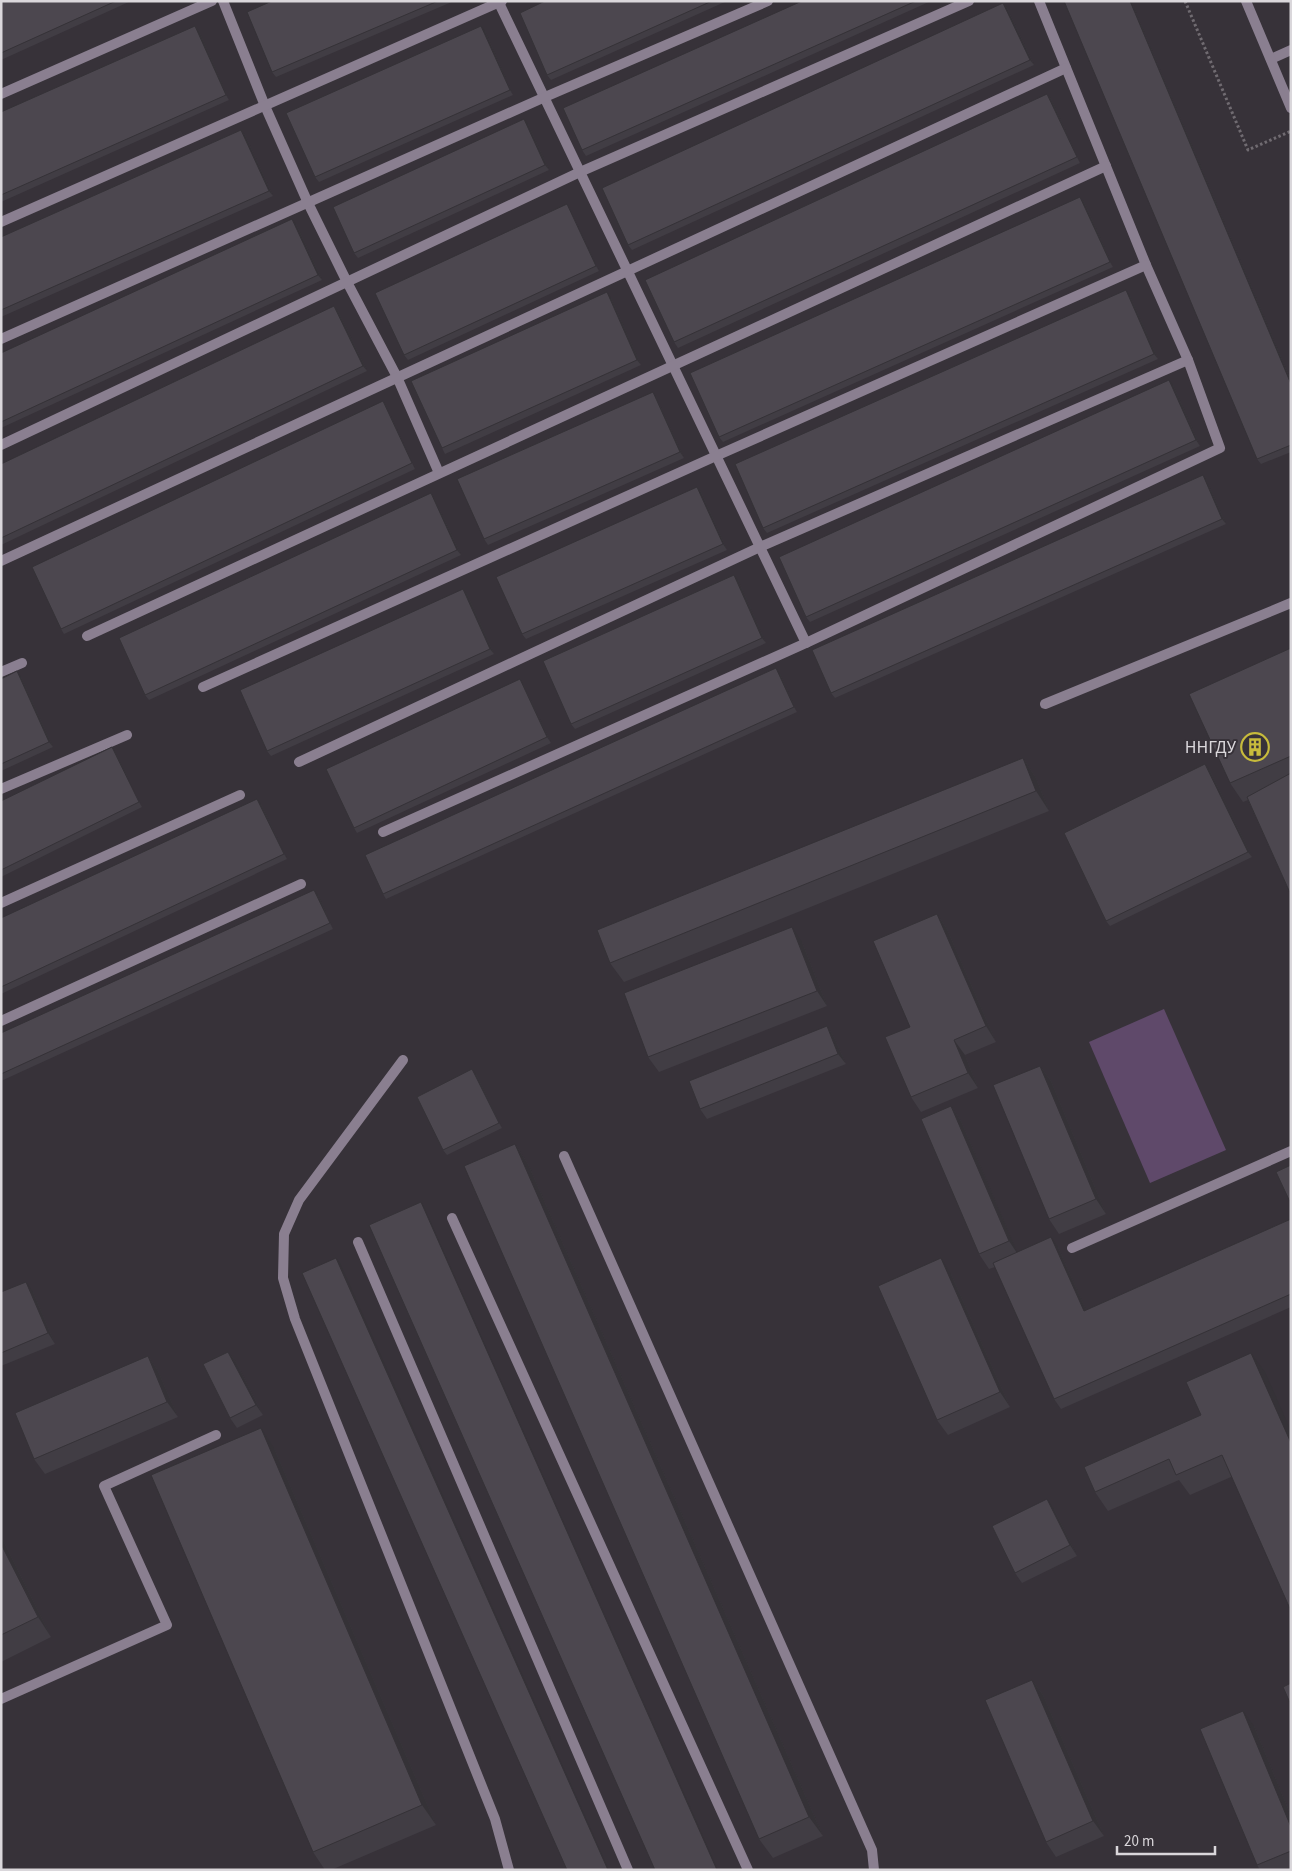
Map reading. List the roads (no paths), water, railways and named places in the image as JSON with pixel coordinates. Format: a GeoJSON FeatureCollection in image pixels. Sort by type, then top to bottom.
{"type":"FeatureCollection","features":[{"type":"Feature","properties":{"kind":"street"},"geometry":{"type":"LineString","coordinates":[[1,94],[212,1]]}},
{"type":"Feature","properties":{"kind":"street"},"geometry":{"type":"LineString","coordinates":[[223,1],[265,106],[308,203],[397,377],[438,473]]}},
{"type":"Feature","properties":{"kind":"street"},"geometry":{"type":"LineString","coordinates":[[1,340],[544,97],[768,1]]}},
{"type":"Feature","properties":{"kind":"street"},"geometry":{"type":"LineString","coordinates":[[1,444],[580,172],[970,1]]}},
{"type":"Feature","properties":{"kind":"street"},"geometry":{"type":"LineString","coordinates":[[383,832],[806,643],[1220,448],[1188,360],[1146,266],[1039,1]]}},
{"type":"Feature","properties":{"kind":"street"},"geometry":{"type":"LineString","coordinates":[[1246,1],[1291,108]]}},
{"type":"Feature","properties":{"kind":"street"},"geometry":{"type":"LineString","coordinates":[[1,222],[500,2],[806,643]]}},
{"type":"Feature","properties":{"kind":"street"},"geometry":{"type":"LineString","coordinates":[[1271,59],[1291,50]]}},
{"type":"Feature","properties":{"kind":"street"},"geometry":{"type":"LineString","coordinates":[[1,561],[1066,68]]}},
{"type":"Feature","properties":{"kind":"street"},"geometry":{"type":"LineString","coordinates":[[87,636],[1106,166]]}},
{"type":"Feature","properties":{"kind":"street"},"geometry":{"type":"LineString","coordinates":[[203,687],[716,456],[1146,266]]}},
{"type":"Feature","properties":{"kind":"street"},"geometry":{"type":"LineString","coordinates":[[299,762],[760,547],[1188,360]]}},
{"type":"Feature","properties":{"kind":"street"},"geometry":{"type":"LineString","coordinates":[[1045,704],[1291,602]]}},
{"type":"Feature","properties":{"kind":"street"},"geometry":{"type":"LineString","coordinates":[[1,672],[22,663]]}},
{"type":"Feature","properties":{"kind":"street"},"geometry":{"type":"LineString","coordinates":[[1,788],[128,735]]}},
{"type":"Feature","properties":{"kind":"street"},"geometry":{"type":"LineString","coordinates":[[1,903],[240,795]]}},
{"type":"Feature","properties":{"kind":"street"},"geometry":{"type":"LineString","coordinates":[[1,1021],[301,884]]}},
{"type":"Feature","properties":{"kind":"street"},"geometry":{"type":"LineString","coordinates":[[403,1060],[299,1200],[284,1234],[284,1278],[295,1319],[495,1820],[508,1870]]}},
{"type":"Feature","properties":{"kind":"street"},"geometry":{"type":"LineString","coordinates":[[1072,1248],[1291,1152]]}},
{"type":"Feature","properties":{"kind":"street"},"geometry":{"type":"LineString","coordinates":[[564,1156],[872,1850],[874,1870]]}},
{"type":"Feature","properties":{"kind":"street"},"geometry":{"type":"LineString","coordinates":[[452,1218],[748,1870]]}},
{"type":"Feature","properties":{"kind":"street"},"geometry":{"type":"LineString","coordinates":[[358,1242],[628,1870]]}},
{"type":"Feature","properties":{"kind":"street"},"geometry":{"type":"LineString","coordinates":[[1,1699],[167,1626],[104,1486],[216,1435]]}},
{"type":"Feature","properties":{"kind":"place","name":"ННГДУ"},"geometry":{"type":"Point","coordinates":[1255,747]}}]}
